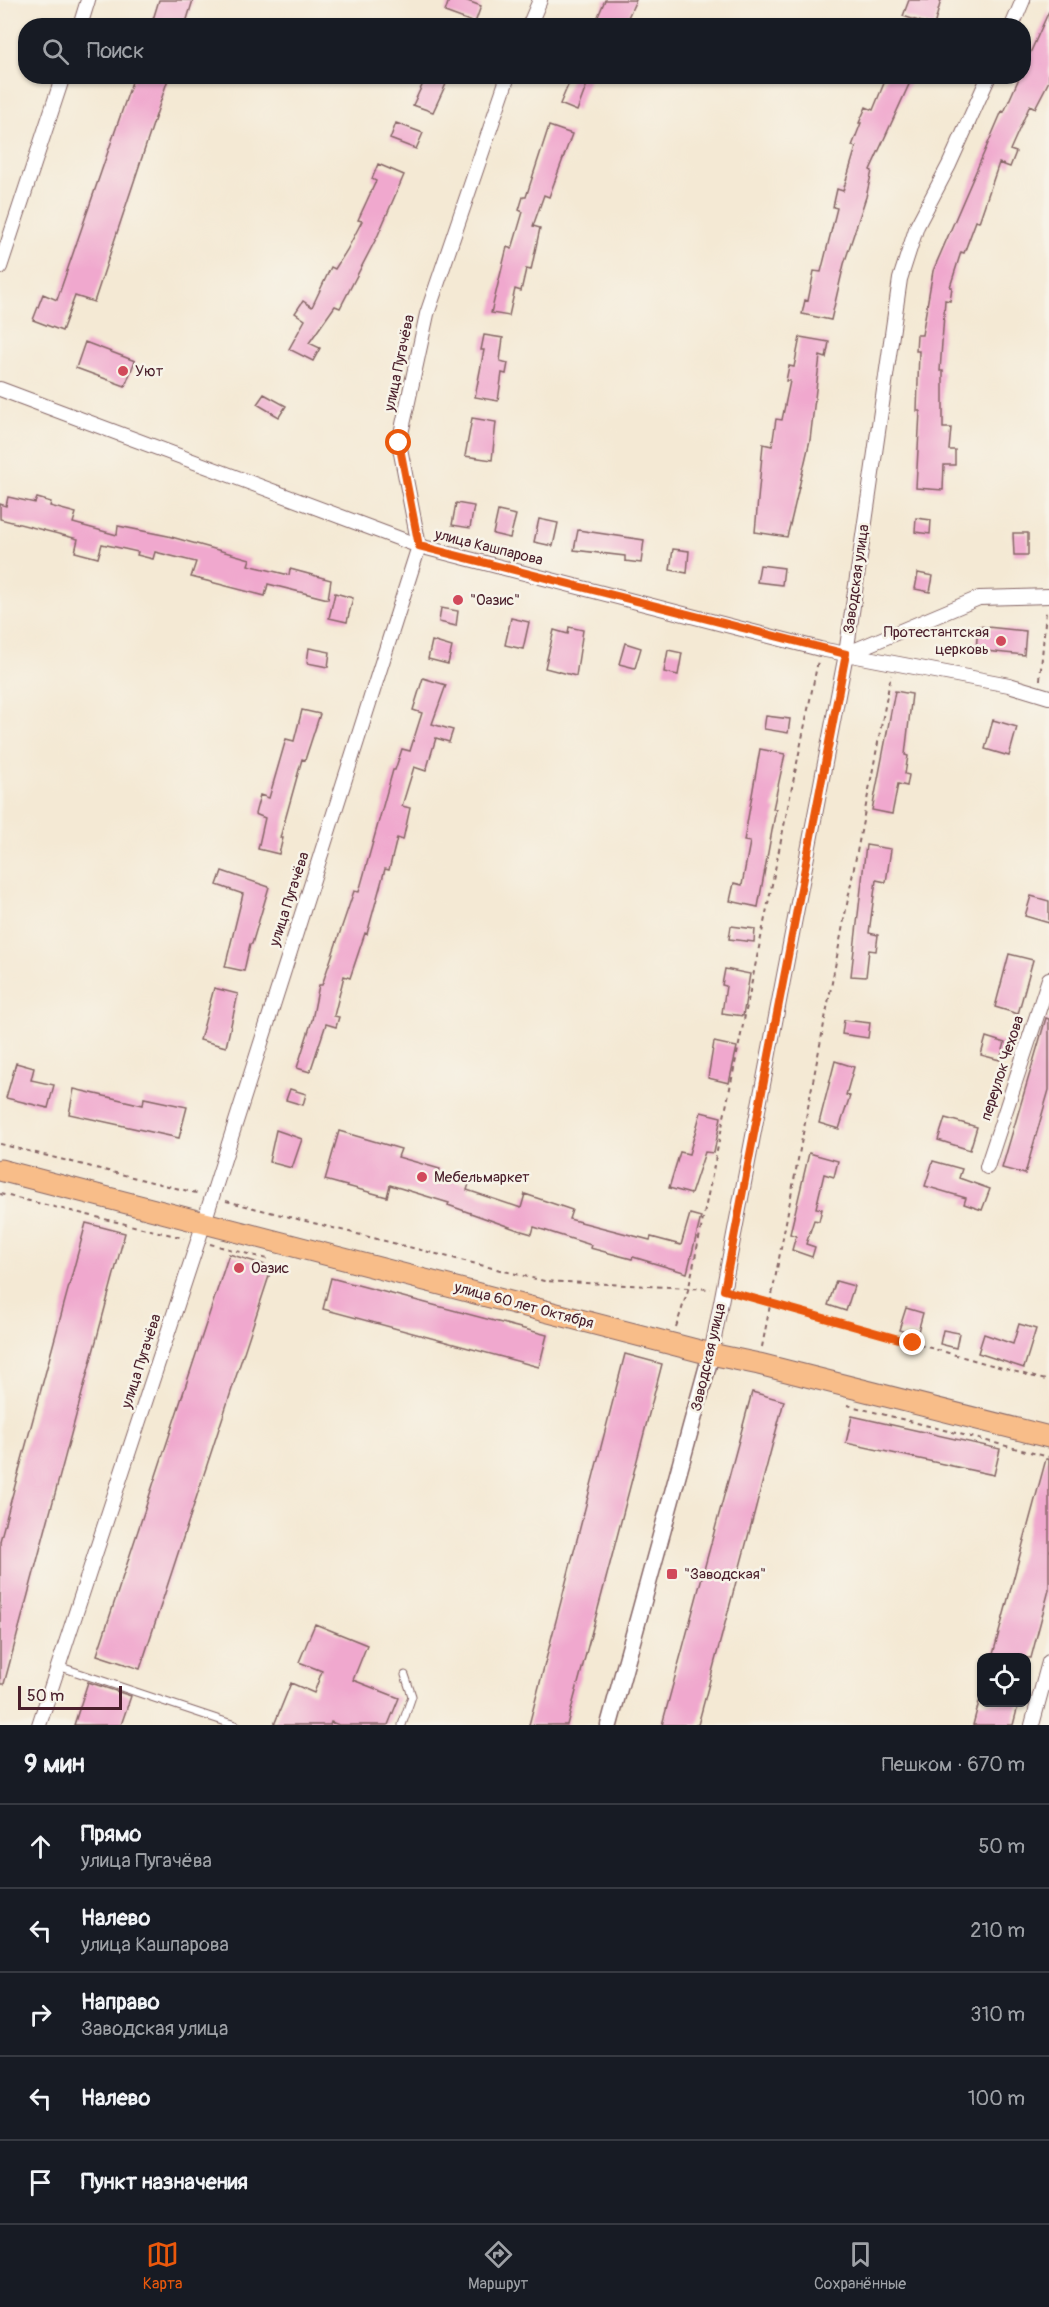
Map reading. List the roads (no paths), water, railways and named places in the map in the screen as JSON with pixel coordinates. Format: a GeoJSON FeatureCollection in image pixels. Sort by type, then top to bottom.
{"type":"FeatureCollection","features":[{"type":"Feature","properties":{"kind":"main road","name":"улица 60 лет Октября"},"geometry":{"type":"LineString","coordinates":[[0,1170],[671,1344],[1049,1437]]}},
{"type":"Feature","properties":{"kind":"street"},"geometry":{"type":"LineString","coordinates":[[82,18],[88,0]]}},
{"type":"Feature","properties":{"kind":"street"},"geometry":{"type":"LineString","coordinates":[[532,18],[540,0]]}},
{"type":"Feature","properties":{"kind":"street"},"geometry":{"type":"LineString","coordinates":[[1015,18],[1023,0]]}},
{"type":"Feature","properties":{"kind":"street"},"geometry":{"type":"LineString","coordinates":[[0,267],[60,84]]}},
{"type":"Feature","properties":{"kind":"street","name":"улица Пугачёва"},"geometry":{"type":"LineString","coordinates":[[39,1725],[204,1222],[419,546],[399,443],[427,314],[505,84]]}},
{"type":"Feature","properties":{"kind":"street","name":"Заводская улица"},"geometry":{"type":"LineString","coordinates":[[609,1725],[711,1354],[724,1290],[846,654],[900,279],[917,226],[949,165],[985,84]]}},
{"type":"Feature","properties":{"kind":"street","name":"улица Кашпарова"},"geometry":{"type":"LineString","coordinates":[[0,388],[419,546],[820,649],[1009,685],[1049,697]]}},
{"type":"Feature","properties":{"kind":"street"},"geometry":{"type":"LineString","coordinates":[[846,654],[979,598],[1049,596]]}},
{"type":"Feature","properties":{"kind":"street","name":"переулок Чехова"},"geometry":{"type":"LineString","coordinates":[[987,1167],[1049,979]]}},
{"type":"Feature","properties":{"kind":"street"},"geometry":{"type":"LineString","coordinates":[[1032,1725],[1049,1662]]}},
{"type":"Feature","properties":{"kind":"lane"},"geometry":{"type":"LineString","coordinates":[[58,1666],[235,1725]]}},
{"type":"Feature","properties":{"kind":"lane"},"geometry":{"type":"LineString","coordinates":[[402,1725],[412,1696],[405,1675]]}},
{"type":"Feature","properties":{"kind":"place","name":"Уют"},"geometry":{"type":"Point","coordinates":[123,371]}},
{"type":"Feature","properties":{"kind":"place","name":"\"Оазис\""},"geometry":{"type":"Point","coordinates":[458,600]}},
{"type":"Feature","properties":{"kind":"place","name":"Протестантская церковь"},"geometry":{"type":"Point","coordinates":[1001,641]}},
{"type":"Feature","properties":{"kind":"place","name":"Мебельмаркет"},"geometry":{"type":"Point","coordinates":[422,1177]}},
{"type":"Feature","properties":{"kind":"place","name":"Оазис"},"geometry":{"type":"Point","coordinates":[239,1268]}},
{"type":"Feature","properties":{"kind":"place","name":"\"Заводская\""},"geometry":{"type":"Point","coordinates":[672,1574]}}]}
